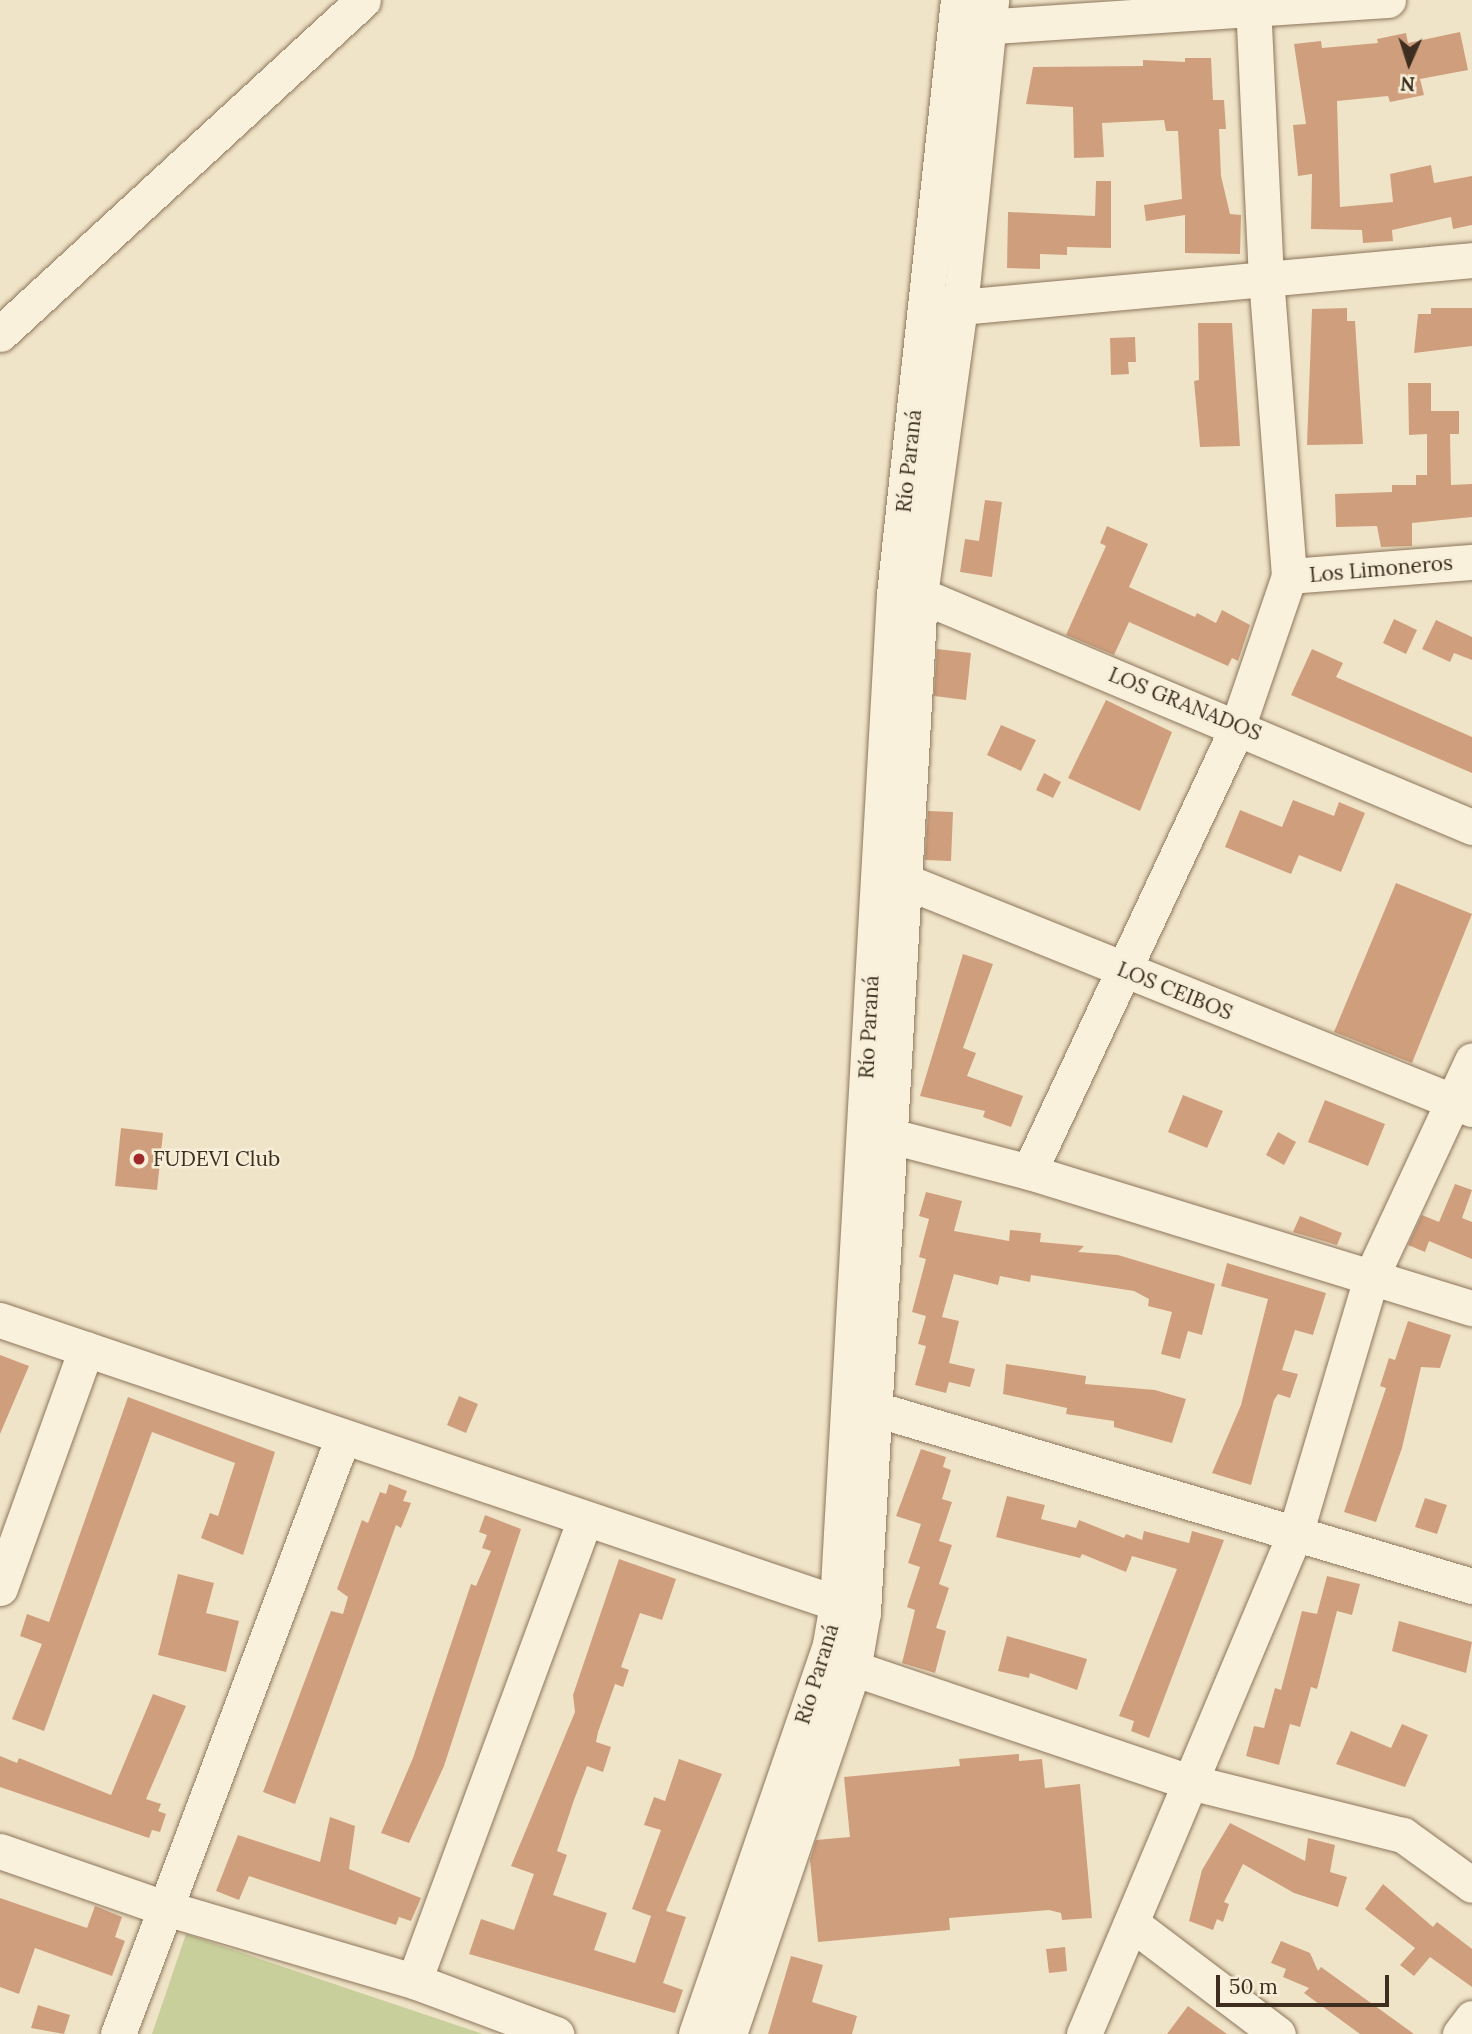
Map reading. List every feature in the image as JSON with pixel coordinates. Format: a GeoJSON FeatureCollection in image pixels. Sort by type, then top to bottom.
{"type":"FeatureCollection","features":[{"type":"Feature","properties":{"kind":"street"},"geometry":{"type":"LineString","coordinates":[[0,334],[363,0]]}},
{"type":"Feature","properties":{"kind":"street"},"geometry":{"type":"LineString","coordinates":[[973,14],[1388,0]]}},
{"type":"Feature","properties":{"kind":"street"},"geometry":{"type":"LineString","coordinates":[[1029,1172],[1238,725],[1289,576],[1266,279],[1252,6]]}},
{"type":"Feature","properties":{"kind":"street","name":"Río Paraná"},"geometry":{"type":"LineString","coordinates":[[729,2034],[839,1664],[850,1608],[890,878],[926,302],[973,14]]}},
{"type":"Feature","properties":{"kind":"street","name":"Río Paraná"},"geometry":{"type":"LineString","coordinates":[[907,594],[960,307],[973,14]]}},
{"type":"Feature","properties":{"kind":"street"},"geometry":{"type":"LineString","coordinates":[[926,302],[960,307],[1472,260]]}},
{"type":"Feature","properties":{"kind":"street","name":"Los Limoneros"},"geometry":{"type":"LineString","coordinates":[[1289,576],[1472,562]]}},
{"type":"Feature","properties":{"kind":"street","name":"LOS GRANADOS"},"geometry":{"type":"LineString","coordinates":[[907,594],[1238,725],[1472,827]]}},
{"type":"Feature","properties":{"kind":"street","name":"LOS CEIBOS"},"geometry":{"type":"LineString","coordinates":[[890,878],[1462,1105]]}},
{"type":"Feature","properties":{"kind":"street"},"geometry":{"type":"LineString","coordinates":[[1084,2034],[1296,1531],[1371,1277],[1462,1105],[1472,1060]]}},
{"type":"Feature","properties":{"kind":"street"},"geometry":{"type":"LineString","coordinates":[[878,1131],[1029,1172],[1472,1308]]}},
{"type":"Feature","properties":{"kind":"street"},"geometry":{"type":"LineString","coordinates":[[0,1320],[850,1608]]}},
{"type":"Feature","properties":{"kind":"street"},"geometry":{"type":"LineString","coordinates":[[0,1588],[86,1349]]}},
{"type":"Feature","properties":{"kind":"street"},"geometry":{"type":"LineString","coordinates":[[862,1405],[1296,1531],[1472,1586]]}},
{"type":"Feature","properties":{"kind":"street"},"geometry":{"type":"LineString","coordinates":[[118,2034],[162,1907],[343,1437]]}},
{"type":"Feature","properties":{"kind":"street"},"geometry":{"type":"LineString","coordinates":[[414,1981],[585,1520]]}},
{"type":"Feature","properties":{"kind":"street"},"geometry":{"type":"LineString","coordinates":[[839,1664],[1190,1782],[1403,1835],[1472,1885]]}},
{"type":"Feature","properties":{"kind":"street","name":"Río Paraná"},"geometry":{"type":"LineString","coordinates":[[696,2034],[839,1664]]}},
{"type":"Feature","properties":{"kind":"street"},"geometry":{"type":"LineString","coordinates":[[0,1851],[162,1907],[414,1981],[556,2034]]}},
{"type":"Feature","properties":{"kind":"street"},"geometry":{"type":"LineString","coordinates":[[1130,1923],[1278,2034]]}},
{"type":"Feature","properties":{"kind":"street"},"geometry":{"type":"LineString","coordinates":[[1460,2034],[1472,2018]]}},
{"type":"Feature","properties":{"kind":"green space"},"geometry":{"type":"Polygon","coordinates":[[[186,1934],[483,2034],[152,2034],[186,1934]]]}},
{"type":"Feature","properties":{"kind":"building"},"geometry":{"type":"Polygon","coordinates":[[[1460,32],[1468,70],[1420,79],[1424,95],[1390,102],[1388,96],[1337,101],[1340,207],[1393,202],[1390,174],[1431,165],[1434,183],[1472,176],[1472,225],[1453,229],[1451,217],[1392,230],[1393,241],[1363,243],[1362,230],[1311,229],[1312,174],[1298,176],[1293,125],[1306,124],[1294,44],[1321,41],[1322,48],[1378,43],[1377,39],[1406,33],[1408,43],[1460,32]]]}},
{"type":"Feature","properties":{"kind":"building"},"geometry":{"type":"Polygon","coordinates":[[[1185,58],[1211,58],[1213,100],[1224,100],[1226,129],[1219,129],[1221,176],[1230,214],[1241,215],[1240,254],[1185,253],[1185,215],[1146,221],[1144,205],[1182,199],[1178,131],[1166,131],[1164,120],[1102,123],[1104,157],[1074,158],[1073,107],[1026,104],[1033,67],[1143,66],[1143,60],[1185,62],[1185,58]]]}},
{"type":"Feature","properties":{"kind":"building"},"geometry":{"type":"Polygon","coordinates":[[[1096,181],[1111,181],[1111,248],[1067,247],[1067,255],[1040,254],[1040,269],[1007,268],[1008,212],[1095,216],[1096,181]]]}},
{"type":"Feature","properties":{"kind":"building"},"geometry":{"type":"Polygon","coordinates":[[[1347,308],[1347,321],[1355,321],[1363,444],[1307,445],[1312,309],[1347,308]]]}},
{"type":"Feature","properties":{"kind":"building"},"geometry":{"type":"Polygon","coordinates":[[[1431,308],[1472,308],[1472,346],[1414,353],[1418,314],[1431,314],[1431,308]]]}},
{"type":"Feature","properties":{"kind":"building"},"geometry":{"type":"Polygon","coordinates":[[[1198,323],[1232,323],[1240,446],[1200,447],[1194,381],[1199,380],[1198,323]]]}},
{"type":"Feature","properties":{"kind":"building"},"geometry":{"type":"Polygon","coordinates":[[[1135,337],[1136,362],[1128,362],[1129,374],[1111,375],[1110,338],[1135,337]]]}},
{"type":"Feature","properties":{"kind":"building"},"geometry":{"type":"Polygon","coordinates":[[[1408,383],[1431,383],[1431,411],[1459,411],[1459,434],[1450,434],[1451,485],[1472,484],[1472,517],[1412,523],[1412,546],[1381,547],[1377,526],[1336,527],[1335,494],[1392,492],[1392,485],[1416,485],[1416,475],[1427,475],[1427,434],[1409,435],[1408,383]]]}},
{"type":"Feature","properties":{"kind":"building"},"geometry":{"type":"Polygon","coordinates":[[[985,500],[1002,502],[992,577],[960,572],[965,539],[979,541],[985,500]]]}},
{"type":"Feature","properties":{"kind":"building"},"geometry":{"type":"Polygon","coordinates":[[[1107,526],[1148,544],[1129,587],[1195,617],[1197,613],[1216,623],[1222,610],[1250,625],[1238,661],[1232,658],[1228,666],[1129,622],[1114,655],[1066,635],[1106,546],[1100,543],[1107,526]]]}},
{"type":"Feature","properties":{"kind":"building"},"geometry":{"type":"Polygon","coordinates":[[[1394,619],[1417,630],[1406,654],[1383,643],[1394,619]]]}},
{"type":"Feature","properties":{"kind":"building"},"geometry":{"type":"Polygon","coordinates":[[[1436,620],[1472,637],[1472,660],[1454,653],[1450,662],[1422,649],[1436,620]]]}},
{"type":"Feature","properties":{"kind":"building"},"geometry":{"type":"Polygon","coordinates":[[[937,649],[971,653],[966,700],[934,696],[937,649]]]}},
{"type":"Feature","properties":{"kind":"building"},"geometry":{"type":"Polygon","coordinates":[[[1312,649],[1343,663],[1336,677],[1472,737],[1472,773],[1291,695],[1312,649]]]}},
{"type":"Feature","properties":{"kind":"building"},"geometry":{"type":"Polygon","coordinates":[[[1106,700],[1172,732],[1140,811],[1068,778],[1106,700]]]}},
{"type":"Feature","properties":{"kind":"building"},"geometry":{"type":"Polygon","coordinates":[[[1001,725],[1036,740],[1021,771],[987,755],[1001,725]]]}},
{"type":"Feature","properties":{"kind":"building"},"geometry":{"type":"Polygon","coordinates":[[[1044,773],[1061,782],[1053,798],[1036,790],[1044,773]]]}},
{"type":"Feature","properties":{"kind":"building"},"geometry":{"type":"Polygon","coordinates":[[[1293,800],[1334,816],[1339,802],[1365,813],[1341,872],[1299,855],[1291,874],[1225,847],[1240,810],[1282,827],[1293,800]]]}},
{"type":"Feature","properties":{"kind":"building"},"geometry":{"type":"Polygon","coordinates":[[[928,811],[953,812],[951,861],[925,860],[928,811]]]}},
{"type":"Feature","properties":{"kind":"building"},"geometry":{"type":"Polygon","coordinates":[[[1396,883],[1472,914],[1412,1063],[1334,1032],[1396,883]]]}},
{"type":"Feature","properties":{"kind":"building"},"geometry":{"type":"Polygon","coordinates":[[[963,954],[993,964],[963,1048],[976,1053],[967,1076],[1023,1096],[1011,1127],[983,1117],[985,1111],[920,1096],[963,954]]]}},
{"type":"Feature","properties":{"kind":"building"},"geometry":{"type":"Polygon","coordinates":[[[1183,1095],[1223,1111],[1207,1148],[1168,1132],[1183,1095]]]}},
{"type":"Feature","properties":{"kind":"building"},"geometry":{"type":"Polygon","coordinates":[[[1325,1100],[1385,1124],[1368,1166],[1308,1142],[1325,1100]]]}},
{"type":"Feature","properties":{"kind":"building","name":"FUDEVI Club"},"geometry":{"type":"Polygon","coordinates":[[[121,1128],[163,1133],[157,1190],[115,1186],[121,1128]]]}},
{"type":"Feature","properties":{"kind":"building"},"geometry":{"type":"Polygon","coordinates":[[[1278,1132],[1296,1142],[1284,1165],[1266,1155],[1278,1132]]]}},
{"type":"Feature","properties":{"kind":"building"},"geometry":{"type":"Polygon","coordinates":[[[1455,1184],[1472,1190],[1462,1218],[1472,1222],[1472,1259],[1429,1241],[1425,1252],[1408,1245],[1422,1215],[1439,1222],[1455,1184]]]}},
{"type":"Feature","properties":{"kind":"building"},"geometry":{"type":"Polygon","coordinates":[[[926,1192],[962,1201],[954,1231],[1009,1241],[1010,1230],[1041,1233],[1040,1242],[1084,1246],[1078,1252],[1118,1255],[1215,1284],[1202,1335],[1188,1331],[1180,1359],[1161,1354],[1172,1312],[1148,1306],[1149,1299],[1134,1291],[1031,1275],[1030,1282],[1000,1276],[998,1285],[954,1274],[942,1317],[959,1321],[949,1363],[975,1369],[970,1387],[949,1382],[946,1393],[915,1385],[926,1346],[918,1344],[926,1316],[912,1312],[926,1259],[919,1257],[929,1219],[919,1216],[926,1192]]]}},
{"type":"Feature","properties":{"kind":"building"},"geometry":{"type":"Polygon","coordinates":[[[1300,1216],[1342,1233],[1337,1245],[1293,1232],[1300,1216]]]}},
{"type":"Feature","properties":{"kind":"building"},"geometry":{"type":"Polygon","coordinates":[[[1227,1263],[1326,1293],[1313,1335],[1295,1330],[1282,1370],[1298,1374],[1290,1398],[1278,1394],[1274,1400],[1251,1485],[1212,1473],[1241,1405],[1268,1299],[1221,1286],[1227,1263]]]}},
{"type":"Feature","properties":{"kind":"building"},"geometry":{"type":"Polygon","coordinates":[[[1408,1321],[1451,1335],[1440,1368],[1421,1367],[1402,1448],[1376,1522],[1344,1512],[1386,1388],[1380,1386],[1389,1358],[1395,1360],[1408,1321]]]}},
{"type":"Feature","properties":{"kind":"building"},"geometry":{"type":"Polygon","coordinates":[[[0,1355],[29,1366],[0,1434],[0,1355]]]}},
{"type":"Feature","properties":{"kind":"building"},"geometry":{"type":"Polygon","coordinates":[[[1006,1364],[1086,1376],[1085,1384],[1155,1390],[1186,1399],[1172,1443],[1114,1427],[1114,1421],[1066,1414],[1067,1408],[1003,1394],[1006,1364]]]}},
{"type":"Feature","properties":{"kind":"building"},"geometry":{"type":"Polygon","coordinates":[[[459,1396],[478,1404],[466,1433],[447,1425],[459,1396]]]}},
{"type":"Feature","properties":{"kind":"building"},"geometry":{"type":"Polygon","coordinates":[[[128,1397],[275,1452],[243,1555],[201,1538],[210,1513],[218,1516],[235,1463],[152,1432],[44,1731],[12,1719],[42,1644],[20,1636],[27,1614],[49,1622],[128,1397]]]}},
{"type":"Feature","properties":{"kind":"building"},"geometry":{"type":"Polygon","coordinates":[[[921,1449],[946,1457],[943,1467],[951,1470],[942,1499],[952,1502],[939,1541],[952,1545],[939,1584],[949,1588],[936,1628],[946,1631],[935,1673],[902,1663],[915,1610],[907,1607],[920,1567],[908,1563],[921,1524],[896,1516],[921,1449]]]}},
{"type":"Feature","properties":{"kind":"building"},"geometry":{"type":"Polygon","coordinates":[[[389,1484],[407,1491],[403,1501],[411,1503],[401,1528],[396,1525],[295,1804],[263,1792],[331,1611],[343,1614],[348,1597],[337,1589],[362,1520],[368,1523],[380,1492],[386,1494],[389,1484]]]}},
{"type":"Feature","properties":{"kind":"building"},"geometry":{"type":"Polygon","coordinates":[[[1007,1496],[1045,1505],[1041,1519],[1076,1528],[1079,1520],[1124,1538],[1126,1534],[1142,1540],[1144,1531],[1189,1543],[1192,1531],[1224,1540],[1149,1738],[1131,1731],[1134,1721],[1119,1716],[1177,1569],[1132,1556],[1126,1572],[1082,1554],[1080,1558],[996,1537],[1007,1496]]]}},
{"type":"Feature","properties":{"kind":"building"},"geometry":{"type":"Polygon","coordinates":[[[1425,1498],[1447,1505],[1437,1534],[1415,1527],[1425,1498]]]}},
{"type":"Feature","properties":{"kind":"building"},"geometry":{"type":"Polygon","coordinates":[[[485,1515],[521,1529],[444,1766],[409,1843],[381,1833],[413,1758],[471,1584],[476,1586],[491,1551],[482,1548],[487,1535],[479,1532],[485,1515]]]}},
{"type":"Feature","properties":{"kind":"building"},"geometry":{"type":"Polygon","coordinates":[[[619,1559],[676,1579],[662,1620],[640,1613],[621,1667],[629,1670],[623,1687],[615,1684],[598,1732],[596,1742],[611,1747],[603,1772],[587,1766],[557,1851],[567,1855],[553,1895],[607,1913],[594,1950],[635,1963],[651,1916],[632,1909],[661,1830],[644,1825],[654,1797],[665,1801],[679,1759],[722,1774],[666,1911],[686,1917],[663,1983],[683,1990],[675,2013],[469,1954],[481,1919],[514,1930],[534,1874],[511,1866],[575,1712],[573,1695],[619,1559]]]}},
{"type":"Feature","properties":{"kind":"building"},"geometry":{"type":"Polygon","coordinates":[[[178,1574],[214,1583],[206,1613],[239,1621],[226,1672],[158,1655],[178,1574]]]}},
{"type":"Feature","properties":{"kind":"building"},"geometry":{"type":"Polygon","coordinates":[[[1327,1576],[1360,1584],[1352,1615],[1337,1611],[1317,1689],[1311,1687],[1300,1727],[1290,1724],[1279,1765],[1246,1756],[1254,1726],[1264,1728],[1275,1688],[1281,1690],[1302,1611],[1317,1614],[1327,1576]]]}},
{"type":"Feature","properties":{"kind":"building"},"geometry":{"type":"Polygon","coordinates":[[[1399,1621],[1472,1642],[1466,1673],[1392,1651],[1399,1621]]]}},
{"type":"Feature","properties":{"kind":"building"},"geometry":{"type":"Polygon","coordinates":[[[1007,1636],[1087,1659],[1077,1690],[1030,1673],[1029,1678],[998,1671],[1007,1636]]]}},
{"type":"Feature","properties":{"kind":"building"},"geometry":{"type":"Polygon","coordinates":[[[153,1694],[186,1706],[146,1799],[161,1804],[158,1811],[166,1814],[160,1832],[152,1830],[149,1838],[0,1787],[0,1756],[17,1763],[19,1758],[111,1795],[153,1694]]]}},
{"type":"Feature","properties":{"kind":"building"},"geometry":{"type":"Polygon","coordinates":[[[1402,1724],[1428,1735],[1405,1787],[1336,1764],[1351,1731],[1391,1748],[1402,1724]]]}},
{"type":"Feature","properties":{"kind":"building"},"geometry":{"type":"Polygon","coordinates":[[[1019,1754],[1019,1761],[1042,1759],[1045,1788],[1080,1784],[1092,1918],[1062,1920],[1061,1913],[1049,1910],[949,1918],[950,1930],[818,1942],[810,1860],[816,1840],[850,1837],[844,1777],[960,1766],[959,1759],[1019,1754]]]}},
{"type":"Feature","properties":{"kind":"building"},"geometry":{"type":"Polygon","coordinates":[[[330,1817],[355,1826],[349,1869],[421,1898],[411,1921],[399,1917],[396,1925],[249,1876],[239,1900],[216,1891],[238,1835],[320,1862],[330,1817]]]}},
{"type":"Feature","properties":{"kind":"building"},"geometry":{"type":"Polygon","coordinates":[[[1230,1823],[1305,1861],[1308,1838],[1335,1845],[1330,1872],[1347,1877],[1338,1907],[1294,1893],[1243,1864],[1224,1902],[1229,1904],[1223,1922],[1217,1919],[1213,1930],[1189,1921],[1202,1870],[1230,1823]]]}},
{"type":"Feature","properties":{"kind":"building"},"geometry":{"type":"Polygon","coordinates":[[[1383,1884],[1433,1927],[1437,1922],[1472,1949],[1472,1987],[1430,1957],[1414,1976],[1400,1965],[1415,1948],[1365,1909],[1383,1884]]]}},
{"type":"Feature","properties":{"kind":"building"},"geometry":{"type":"Polygon","coordinates":[[[0,1898],[87,1928],[95,1906],[122,1917],[115,1937],[125,1941],[112,1976],[35,1948],[19,1994],[0,1987],[0,1898]]]}},
{"type":"Feature","properties":{"kind":"building"},"geometry":{"type":"Polygon","coordinates":[[[1281,1941],[1310,1953],[1318,1971],[1321,1967],[1414,2034],[1360,2034],[1304,1993],[1309,1988],[1283,1977],[1286,1969],[1271,1963],[1281,1941]]]}},
{"type":"Feature","properties":{"kind":"building"},"geometry":{"type":"Polygon","coordinates":[[[1065,1947],[1067,1971],[1049,1973],[1046,1949],[1065,1947]]]}},
{"type":"Feature","properties":{"kind":"building"},"geometry":{"type":"Polygon","coordinates":[[[791,1956],[823,1965],[812,2002],[857,2016],[852,2034],[768,2034],[791,1956]]]}},
{"type":"Feature","properties":{"kind":"building"},"geometry":{"type":"Polygon","coordinates":[[[38,2005],[70,2015],[64,2034],[31,2028],[38,2005]]]}},
{"type":"Feature","properties":{"kind":"building"},"geometry":{"type":"Polygon","coordinates":[[[1188,2006],[1227,2034],[1167,2034],[1188,2006]]]}},
{"type":"Feature","properties":{"kind":"place","name":"FUDEVI Club"},"geometry":{"type":"Point","coordinates":[139,1159]}}]}
